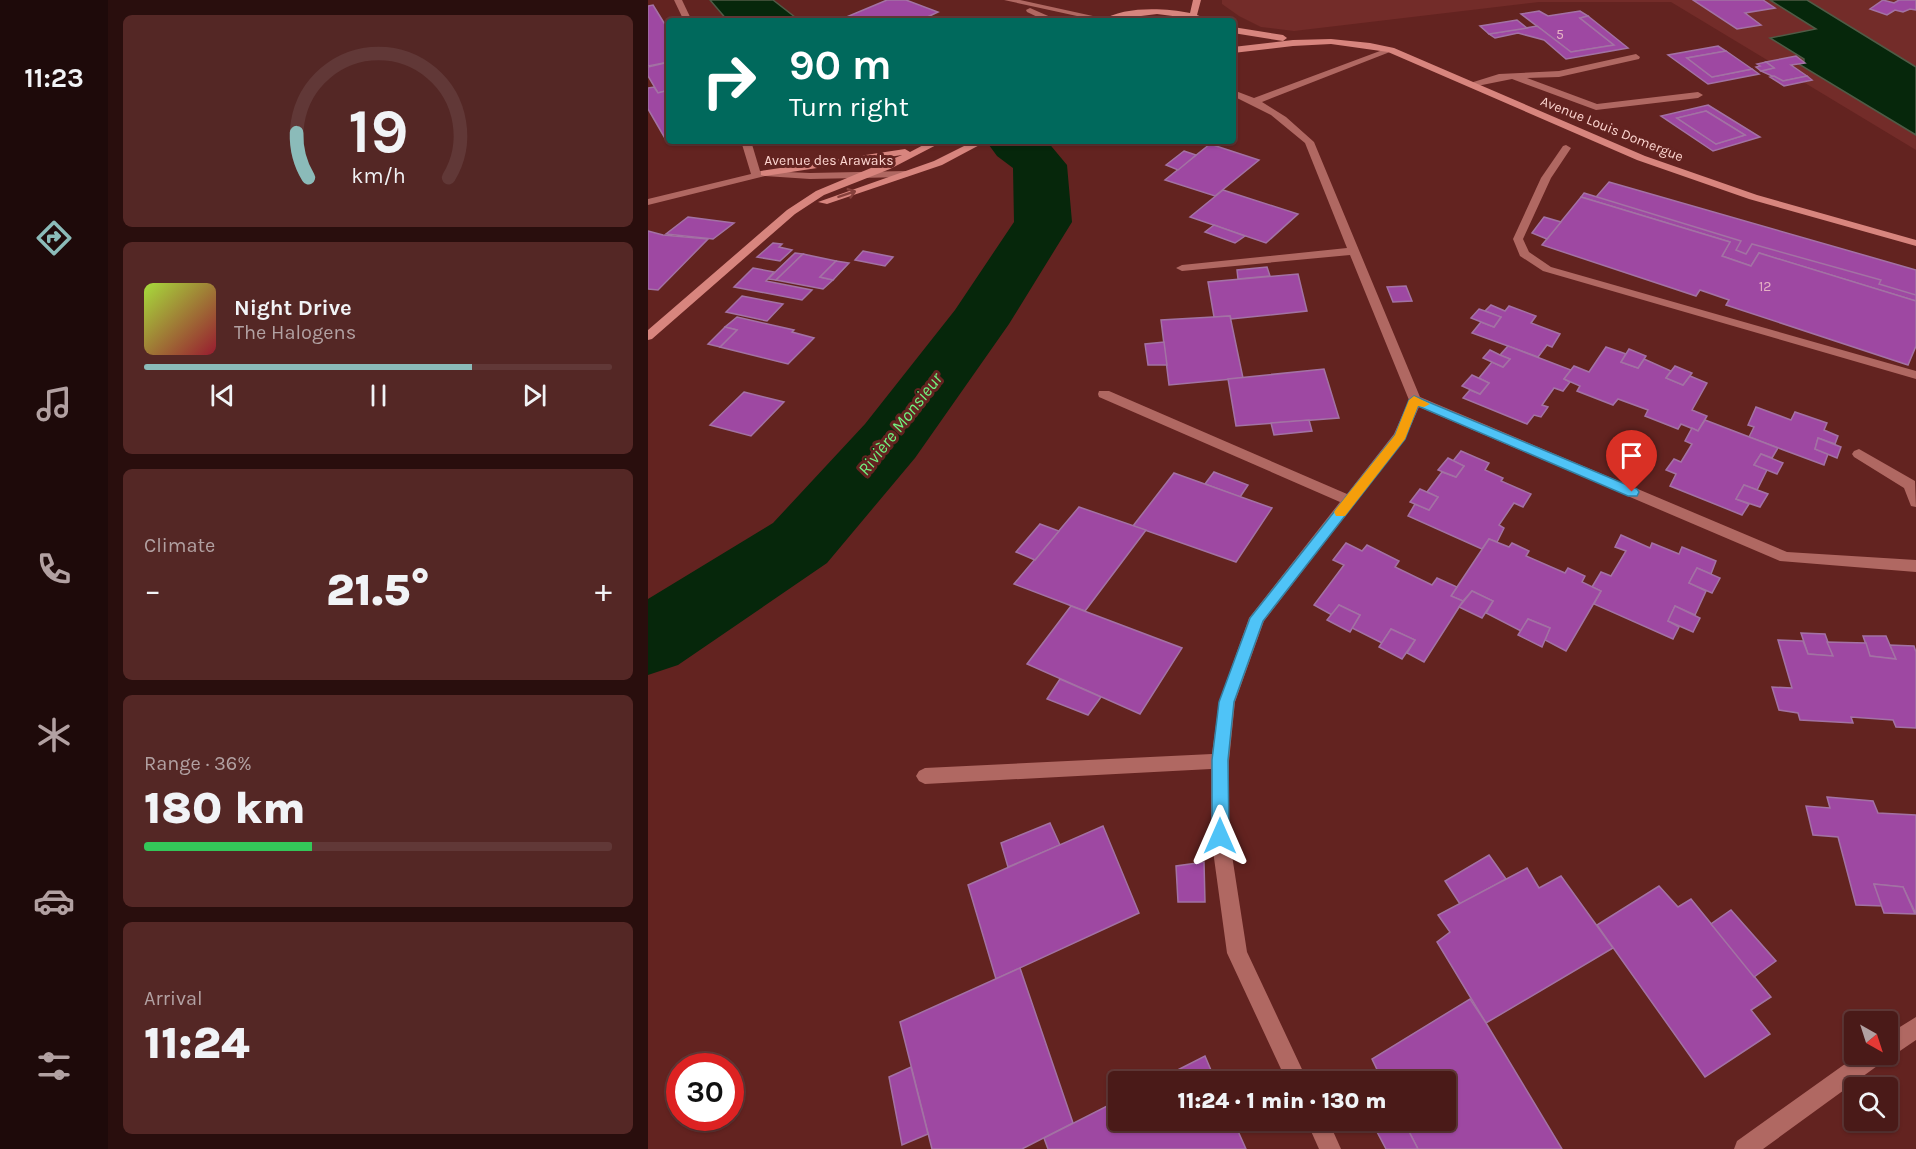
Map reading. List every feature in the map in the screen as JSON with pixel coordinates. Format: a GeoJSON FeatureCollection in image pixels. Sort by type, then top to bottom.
{"type":"FeatureCollection","features":[{"type":"Feature","properties":{"kind":"main road"},"geometry":{"type":"LineString","coordinates":[[1136,13],[1154,0]]}},
{"type":"Feature","properties":{"kind":"main road"},"geometry":{"type":"LineString","coordinates":[[1193,15],[1197,0]]}},
{"type":"Feature","properties":{"kind":"main road"},"geometry":{"type":"LineString","coordinates":[[1117,18],[1136,13],[1156,12],[1193,15],[1200,18]]}},
{"type":"Feature","properties":{"kind":"main road","name":"Avenue Louis Domergue"},"geometry":{"type":"LineString","coordinates":[[1236,30],[1301,41]]}},
{"type":"Feature","properties":{"kind":"main road","name":"Avenue Louis Domergue"},"geometry":{"type":"LineString","coordinates":[[1236,50],[1301,41],[1348,41],[1391,50],[1641,158],[1753,197],[1916,243]]}},
{"type":"Feature","properties":{"kind":"main road"},"geometry":{"type":"LineString","coordinates":[[648,336],[791,212],[820,193],[933,144]]}},
{"type":"Feature","properties":{"kind":"main road"},"geometry":{"type":"LineString","coordinates":[[791,212],[938,163],[976,144]]}},
{"type":"Feature","properties":{"kind":"main road"},"geometry":{"type":"LineString","coordinates":[[760,174],[920,150]]}},
{"type":"Feature","properties":{"kind":"street"},"geometry":{"type":"LineString","coordinates":[[678,0],[687,18]]}},
{"type":"Feature","properties":{"kind":"street"},"geometry":{"type":"LineString","coordinates":[[1011,1],[1092,18]]}},
{"type":"Feature","properties":{"kind":"street"},"geometry":{"type":"LineString","coordinates":[[1011,1],[1046,18]]}},
{"type":"Feature","properties":{"kind":"street"},"geometry":{"type":"LineString","coordinates":[[1256,101],[1391,50]]}},
{"type":"Feature","properties":{"kind":"street"},"geometry":{"type":"LineString","coordinates":[[1472,84],[1512,76],[1559,74],[1636,57]]}},
{"type":"Feature","properties":{"kind":"street"},"geometry":{"type":"LineString","coordinates":[[1512,76],[1596,107],[1698,95]]}},
{"type":"Feature","properties":{"kind":"street"},"geometry":{"type":"LineString","coordinates":[[1236,94],[1275,111],[1309,142],[1414,400],[1400,436],[1257,618],[1227,702],[1220,760],[1220,836],[1237,953],[1293,1071]]}},
{"type":"Feature","properties":{"kind":"street"},"geometry":{"type":"LineString","coordinates":[[747,144],[760,174]]}},
{"type":"Feature","properties":{"kind":"street"},"geometry":{"type":"LineString","coordinates":[[1566,148],[1546,178],[1518,239],[1524,254],[1547,269],[1916,375]]}},
{"type":"Feature","properties":{"kind":"street","name":"Avenue des Arawaks"},"geometry":{"type":"LineString","coordinates":[[648,202],[760,174],[859,177],[906,174]]}},
{"type":"Feature","properties":{"kind":"street"},"geometry":{"type":"LineString","coordinates":[[1182,268],[1354,251]]}},
{"type":"Feature","properties":{"kind":"street"},"geometry":{"type":"LineString","coordinates":[[1104,394],[1350,501]]}},
{"type":"Feature","properties":{"kind":"street"},"geometry":{"type":"LineString","coordinates":[[1414,400],[1785,557],[1916,566]]}},
{"type":"Feature","properties":{"kind":"street"},"geometry":{"type":"LineString","coordinates":[[1859,454],[1910,485],[1916,502]]}},
{"type":"Feature","properties":{"kind":"street"},"geometry":{"type":"LineString","coordinates":[[925,776],[1220,760]]}},
{"type":"Feature","properties":{"kind":"street"},"geometry":{"type":"LineString","coordinates":[[1898,1040],[1916,1027]]}},
{"type":"Feature","properties":{"kind":"street"},"geometry":{"type":"LineString","coordinates":[[1745,1149],[1862,1065]]}},
{"type":"Feature","properties":{"kind":"street"},"geometry":{"type":"LineString","coordinates":[[1322,1131],[1330,1149]]}},
{"type":"Feature","properties":{"kind":"shaded area"},"geometry":{"type":"Polygon","coordinates":[[[710,0],[773,0],[796,18],[725,18],[710,0]]]}},
{"type":"Feature","properties":{"kind":"shaded area"},"geometry":{"type":"Polygon","coordinates":[[[1222,0],[1916,0],[1916,150],[1671,2],[1539,2],[1294,31],[1261,27],[1239,16],[1222,4],[1222,0]]]}},
{"type":"Feature","properties":{"kind":"shaded area"},"geometry":{"type":"Polygon","coordinates":[[[1770,0],[1807,0],[1916,67],[1916,135],[1797,63],[1804,62],[1804,59],[1770,38],[1816,29],[1770,0]]]}},
{"type":"Feature","properties":{"kind":"building"},"geometry":{"type":"Polygon","coordinates":[[[887,0],[906,0],[938,12],[925,18],[844,18],[887,0]]]}},
{"type":"Feature","properties":{"kind":"building"},"geometry":{"type":"Polygon","coordinates":[[[1693,0],[1763,0],[1775,8],[1745,13],[1761,25],[1737,29],[1693,0]]]}},
{"type":"Feature","properties":{"kind":"building"},"geometry":{"type":"Polygon","coordinates":[[[1883,0],[1894,3],[1899,0],[1916,0],[1916,10],[1910,9],[1903,12],[1895,10],[1887,15],[1870,9],[1883,0]]]}},
{"type":"Feature","properties":{"kind":"building"},"geometry":{"type":"Polygon","coordinates":[[[653,5],[666,26],[666,63],[648,66],[648,6],[653,5]]]}},
{"type":"Feature","properties":{"kind":"building"},"geometry":{"type":"Polygon","coordinates":[[[1539,11],[1548,16],[1580,11],[1588,16],[1580,18],[1614,45],[1571,52],[1521,14],[1539,11]]]}},
{"type":"Feature","properties":{"kind":"building"},"geometry":{"type":"Polygon","coordinates":[[[1588,16],[1628,48],[1566,59],[1544,40],[1518,33],[1495,38],[1489,34],[1537,26],[1571,52],[1614,45],[1580,18],[1588,16]]]}},
{"type":"Feature","properties":{"kind":"building"},"geometry":{"type":"Polygon","coordinates":[[[1517,20],[1527,28],[1489,34],[1480,26],[1517,20]]]}},
{"type":"Feature","properties":{"kind":"building"},"geometry":{"type":"Polygon","coordinates":[[[1718,46],[1726,51],[1687,58],[1712,77],[1752,69],[1759,74],[1708,84],[1668,55],[1718,46]]]}},
{"type":"Feature","properties":{"kind":"building"},"geometry":{"type":"Polygon","coordinates":[[[1726,51],[1752,69],[1712,77],[1687,58],[1726,51]]]}},
{"type":"Feature","properties":{"kind":"building"},"geometry":{"type":"Polygon","coordinates":[[[1796,56],[1805,63],[1791,65],[1807,76],[1783,81],[1761,71],[1774,68],[1766,62],[1796,56]]]}},
{"type":"Feature","properties":{"kind":"building"},"geometry":{"type":"Polygon","coordinates":[[[1766,62],[1774,68],[1761,71],[1756,67],[1760,66],[1757,64],[1766,62]]]}},
{"type":"Feature","properties":{"kind":"building"},"geometry":{"type":"Polygon","coordinates":[[[666,63],[666,91],[658,93],[648,76],[648,67],[666,63]]]}},
{"type":"Feature","properties":{"kind":"building"},"geometry":{"type":"Polygon","coordinates":[[[1774,76],[1783,81],[1807,76],[1812,80],[1784,86],[1770,77],[1774,76]]]}},
{"type":"Feature","properties":{"kind":"building"},"geometry":{"type":"Polygon","coordinates":[[[654,87],[658,93],[666,91],[666,140],[648,109],[648,88],[654,87]]]}},
{"type":"Feature","properties":{"kind":"building"},"geometry":{"type":"Polygon","coordinates":[[[1708,105],[1760,137],[1713,151],[1661,116],[1708,105]],[[1706,111],[1677,118],[1716,144],[1745,135],[1706,111]]]}},
{"type":"Feature","properties":{"kind":"building"},"geometry":{"type":"Polygon","coordinates":[[[1706,111],[1745,135],[1716,144],[1677,118],[1706,111]]]}},
{"type":"Feature","properties":{"kind":"building"},"geometry":{"type":"Polygon","coordinates":[[[1210,144],[1259,160],[1215,196],[1165,180],[1210,144]]]}},
{"type":"Feature","properties":{"kind":"building"},"geometry":{"type":"Polygon","coordinates":[[[1184,151],[1196,155],[1178,170],[1166,165],[1184,151]]]}},
{"type":"Feature","properties":{"kind":"building"},"geometry":{"type":"Polygon","coordinates":[[[1609,182],[1916,270],[1916,343],[1565,233],[1609,182]]]}},
{"type":"Feature","properties":{"kind":"building"},"geometry":{"type":"Polygon","coordinates":[[[1223,190],[1298,214],[1266,243],[1190,217],[1223,190]]]}},
{"type":"Feature","properties":{"kind":"building"},"geometry":{"type":"Polygon","coordinates":[[[1584,193],[1741,241],[1736,250],[1746,254],[1752,244],[1881,280],[1879,284],[1916,295],[1916,301],[1759,253],[1751,266],[1722,256],[1730,242],[1581,197],[1584,193]]]}},
{"type":"Feature","properties":{"kind":"building"},"geometry":{"type":"Polygon","coordinates":[[[1581,197],[1730,242],[1722,256],[1751,266],[1759,253],[1916,301],[1916,346],[1908,365],[1726,305],[1729,300],[1700,290],[1696,296],[1542,245],[1581,197]]]}},
{"type":"Feature","properties":{"kind":"building"},"geometry":{"type":"Polygon","coordinates":[[[688,217],[734,223],[713,239],[666,234],[688,217]]]}},
{"type":"Feature","properties":{"kind":"building"},"geometry":{"type":"Polygon","coordinates":[[[1544,217],[1561,222],[1547,239],[1532,233],[1544,217]]]}},
{"type":"Feature","properties":{"kind":"building"},"geometry":{"type":"Polygon","coordinates":[[[1214,225],[1245,236],[1235,243],[1205,232],[1214,225]]]}},
{"type":"Feature","properties":{"kind":"building"},"geometry":{"type":"Polygon","coordinates":[[[648,231],[663,235],[708,239],[658,290],[648,289],[648,231]]]}},
{"type":"Feature","properties":{"kind":"building"},"geometry":{"type":"Polygon","coordinates":[[[773,243],[782,244],[779,247],[792,250],[780,261],[757,257],[773,243]]]}},
{"type":"Feature","properties":{"kind":"building"},"geometry":{"type":"Polygon","coordinates":[[[863,251],[893,257],[885,266],[855,260],[863,251]]]}},
{"type":"Feature","properties":{"kind":"building"},"geometry":{"type":"Polygon","coordinates":[[[795,253],[803,254],[776,280],[768,279],[795,253]]]}},
{"type":"Feature","properties":{"kind":"building"},"geometry":{"type":"Polygon","coordinates":[[[803,254],[836,261],[820,277],[833,280],[823,289],[776,280],[803,254]]]}},
{"type":"Feature","properties":{"kind":"building"},"geometry":{"type":"Polygon","coordinates":[[[836,261],[849,263],[833,280],[820,277],[836,261]]]}},
{"type":"Feature","properties":{"kind":"building"},"geometry":{"type":"Polygon","coordinates":[[[1267,267],[1270,276],[1238,279],[1237,270],[1267,267]]]}},
{"type":"Feature","properties":{"kind":"building"},"geometry":{"type":"Polygon","coordinates":[[[753,268],[774,272],[766,281],[812,290],[802,300],[734,287],[753,268]]]}},
{"type":"Feature","properties":{"kind":"building"},"geometry":{"type":"Polygon","coordinates":[[[1298,274],[1307,311],[1231,319],[1230,316],[1214,317],[1208,282],[1298,274]]]}},
{"type":"Feature","properties":{"kind":"building"},"geometry":{"type":"Polygon","coordinates":[[[1406,286],[1412,301],[1393,302],[1387,287],[1406,286]]]}},
{"type":"Feature","properties":{"kind":"building"},"geometry":{"type":"Polygon","coordinates":[[[742,296],[783,304],[767,321],[726,312],[742,296]]]}},
{"type":"Feature","properties":{"kind":"building"},"geometry":{"type":"Polygon","coordinates":[[[1491,305],[1505,311],[1509,306],[1536,316],[1531,323],[1560,334],[1552,347],[1547,345],[1538,357],[1472,333],[1481,322],[1494,327],[1501,317],[1485,311],[1491,305]]]}},
{"type":"Feature","properties":{"kind":"building"},"geometry":{"type":"Polygon","coordinates":[[[1479,309],[1501,317],[1494,327],[1471,318],[1479,309]]]}},
{"type":"Feature","properties":{"kind":"building"},"geometry":{"type":"Polygon","coordinates":[[[1230,316],[1243,378],[1169,385],[1161,320],[1230,316]]]}},
{"type":"Feature","properties":{"kind":"building"},"geometry":{"type":"Polygon","coordinates":[[[737,317],[794,330],[792,332],[814,338],[788,364],[720,347],[737,330],[725,327],[737,317]]]}},
{"type":"Feature","properties":{"kind":"building"},"geometry":{"type":"Polygon","coordinates":[[[725,327],[737,330],[720,347],[708,344],[725,327]]]}},
{"type":"Feature","properties":{"kind":"building"},"geometry":{"type":"Polygon","coordinates":[[[1164,342],[1167,365],[1148,365],[1145,344],[1164,342]]]}},
{"type":"Feature","properties":{"kind":"building"},"geometry":{"type":"Polygon","coordinates":[[[1508,346],[1571,370],[1564,379],[1570,382],[1563,391],[1554,388],[1542,405],[1548,407],[1541,417],[1534,415],[1527,424],[1463,398],[1470,390],[1480,394],[1489,383],[1479,378],[1492,362],[1503,367],[1510,359],[1500,355],[1508,346]]]}},
{"type":"Feature","properties":{"kind":"building"},"geometry":{"type":"Polygon","coordinates":[[[1606,347],[1626,354],[1621,362],[1638,368],[1644,359],[1671,371],[1666,378],[1683,385],[1690,376],[1707,383],[1692,410],[1707,416],[1698,431],[1681,424],[1678,429],[1645,416],[1648,410],[1618,399],[1613,405],[1577,391],[1580,386],[1564,379],[1574,366],[1589,372],[1606,347]]]}},
{"type":"Feature","properties":{"kind":"building"},"geometry":{"type":"Polygon","coordinates":[[[1629,349],[1646,356],[1638,368],[1621,362],[1629,349]]]}},
{"type":"Feature","properties":{"kind":"building"},"geometry":{"type":"Polygon","coordinates":[[[1490,350],[1510,359],[1503,367],[1483,358],[1490,350]]]}},
{"type":"Feature","properties":{"kind":"building"},"geometry":{"type":"Polygon","coordinates":[[[1675,366],[1692,373],[1683,385],[1666,378],[1675,366]]]}},
{"type":"Feature","properties":{"kind":"building"},"geometry":{"type":"Polygon","coordinates":[[[1324,369],[1339,418],[1236,426],[1228,379],[1324,369]]]}},
{"type":"Feature","properties":{"kind":"building"},"geometry":{"type":"Polygon","coordinates":[[[1472,375],[1489,383],[1480,394],[1462,386],[1472,375]]]}},
{"type":"Feature","properties":{"kind":"building"},"geometry":{"type":"Polygon","coordinates":[[[744,392],[784,402],[751,436],[710,425],[744,392]]]}},
{"type":"Feature","properties":{"kind":"building"},"geometry":{"type":"Polygon","coordinates":[[[1756,407],[1791,420],[1795,412],[1827,423],[1824,430],[1838,436],[1835,444],[1818,438],[1815,449],[1828,454],[1824,465],[1749,437],[1754,427],[1748,425],[1756,407]]]}},
{"type":"Feature","properties":{"kind":"building"},"geometry":{"type":"Polygon","coordinates":[[[1309,420],[1312,431],[1274,435],[1271,423],[1309,420]]]}},
{"type":"Feature","properties":{"kind":"building"},"geometry":{"type":"Polygon","coordinates":[[[1705,420],[1778,448],[1772,458],[1761,454],[1754,465],[1767,470],[1757,490],[1744,485],[1736,499],[1749,504],[1742,515],[1670,486],[1676,474],[1666,470],[1674,459],[1681,462],[1692,444],[1685,441],[1692,428],[1698,431],[1705,420]]]}},
{"type":"Feature","properties":{"kind":"building"},"geometry":{"type":"Polygon","coordinates":[[[1818,438],[1841,447],[1837,458],[1815,449],[1818,438]]]}},
{"type":"Feature","properties":{"kind":"building"},"geometry":{"type":"Polygon","coordinates":[[[1461,451],[1489,463],[1485,470],[1503,478],[1501,481],[1531,494],[1523,507],[1514,503],[1499,525],[1504,528],[1497,542],[1489,539],[1482,549],[1408,516],[1415,504],[1429,510],[1438,497],[1427,492],[1442,472],[1456,477],[1464,466],[1453,461],[1461,451]]]}},
{"type":"Feature","properties":{"kind":"building"},"geometry":{"type":"Polygon","coordinates":[[[1761,454],[1783,463],[1777,474],[1754,465],[1761,454]]]}},
{"type":"Feature","properties":{"kind":"building"},"geometry":{"type":"Polygon","coordinates":[[[1448,458],[1464,466],[1456,477],[1438,470],[1448,458]]]}},
{"type":"Feature","properties":{"kind":"building"},"geometry":{"type":"Polygon","coordinates":[[[1214,472],[1248,485],[1240,497],[1205,484],[1214,472]]]}},
{"type":"Feature","properties":{"kind":"building"},"geometry":{"type":"Polygon","coordinates":[[[1174,473],[1272,508],[1236,562],[1133,526],[1174,473]]]}},
{"type":"Feature","properties":{"kind":"building"},"geometry":{"type":"Polygon","coordinates":[[[1744,485],[1768,494],[1760,507],[1736,499],[1744,485]]]}},
{"type":"Feature","properties":{"kind":"building"},"geometry":{"type":"Polygon","coordinates":[[[1420,489],[1438,497],[1429,510],[1410,502],[1420,489]]]}},
{"type":"Feature","properties":{"kind":"building"},"geometry":{"type":"Polygon","coordinates":[[[1079,507],[1146,530],[1085,611],[1014,584],[1079,507]]]}},
{"type":"Feature","properties":{"kind":"building"},"geometry":{"type":"Polygon","coordinates":[[[1040,524],[1059,531],[1035,560],[1016,552],[1040,524]]]}},
{"type":"Feature","properties":{"kind":"building"},"geometry":{"type":"Polygon","coordinates":[[[1621,535],[1650,548],[1652,543],[1679,554],[1682,547],[1716,561],[1711,574],[1697,568],[1689,583],[1706,591],[1695,615],[1675,606],[1668,621],[1679,627],[1673,639],[1594,604],[1601,591],[1592,587],[1601,572],[1611,576],[1626,551],[1615,547],[1621,535]]]}},
{"type":"Feature","properties":{"kind":"building"},"geometry":{"type":"Polygon","coordinates":[[[1489,539],[1509,547],[1512,543],[1529,551],[1526,556],[1565,573],[1568,568],[1585,576],[1582,582],[1601,591],[1566,651],[1545,640],[1550,628],[1528,619],[1521,631],[1486,613],[1493,601],[1472,591],[1463,601],[1451,596],[1489,539]]]}},
{"type":"Feature","properties":{"kind":"building"},"geometry":{"type":"Polygon","coordinates":[[[1346,543],[1362,551],[1367,545],[1399,561],[1395,567],[1432,585],[1437,578],[1457,587],[1451,596],[1463,601],[1424,662],[1407,653],[1415,640],[1391,629],[1382,643],[1352,628],[1360,615],[1339,605],[1332,615],[1314,605],[1344,565],[1333,560],[1346,543]]]}},
{"type":"Feature","properties":{"kind":"building"},"geometry":{"type":"Polygon","coordinates":[[[1697,568],[1720,578],[1712,593],[1689,583],[1697,568]]]}},
{"type":"Feature","properties":{"kind":"building"},"geometry":{"type":"Polygon","coordinates":[[[1472,591],[1493,601],[1482,618],[1459,607],[1472,591]]]}},
{"type":"Feature","properties":{"kind":"building"},"geometry":{"type":"Polygon","coordinates":[[[1339,605],[1360,615],[1350,632],[1327,620],[1339,605]]]}},
{"type":"Feature","properties":{"kind":"building"},"geometry":{"type":"Polygon","coordinates":[[[1071,606],[1182,648],[1140,714],[1027,664],[1071,606]]]}},
{"type":"Feature","properties":{"kind":"building"},"geometry":{"type":"Polygon","coordinates":[[[1675,606],[1700,618],[1693,632],[1668,621],[1675,606]]]}},
{"type":"Feature","properties":{"kind":"building"},"geometry":{"type":"Polygon","coordinates":[[[1528,619],[1550,628],[1542,647],[1518,635],[1528,619]]]}},
{"type":"Feature","properties":{"kind":"building"},"geometry":{"type":"Polygon","coordinates":[[[1391,629],[1415,640],[1402,659],[1379,647],[1391,629]]]}},
{"type":"Feature","properties":{"kind":"building"},"geometry":{"type":"Polygon","coordinates":[[[1801,633],[1825,634],[1833,656],[1808,654],[1801,633]]]}},
{"type":"Feature","properties":{"kind":"building"},"geometry":{"type":"Polygon","coordinates":[[[1863,636],[1886,636],[1896,659],[1870,656],[1863,636]]]}},
{"type":"Feature","properties":{"kind":"building"},"geometry":{"type":"Polygon","coordinates":[[[1778,640],[1803,641],[1808,654],[1833,656],[1827,642],[1866,643],[1870,656],[1896,659],[1890,645],[1914,646],[1916,652],[1916,728],[1896,727],[1893,720],[1851,717],[1853,723],[1800,720],[1798,713],[1779,710],[1772,687],[1792,688],[1778,640]]]}},
{"type":"Feature","properties":{"kind":"building"},"geometry":{"type":"Polygon","coordinates":[[[1060,679],[1101,697],[1088,715],[1047,699],[1060,679]]]}},
{"type":"Feature","properties":{"kind":"building"},"geometry":{"type":"Polygon","coordinates":[[[1827,797],[1873,801],[1878,813],[1916,815],[1916,914],[1903,887],[1874,884],[1883,906],[1856,905],[1838,837],[1813,835],[1806,806],[1830,808],[1827,797]]]}},
{"type":"Feature","properties":{"kind":"building"},"geometry":{"type":"Polygon","coordinates":[[[1050,823],[1060,845],[1008,867],[1001,843],[1050,823]]]}},
{"type":"Feature","properties":{"kind":"building"},"geometry":{"type":"Polygon","coordinates":[[[1103,826],[1139,913],[996,979],[968,885],[1103,826]]]}},
{"type":"Feature","properties":{"kind":"building"},"geometry":{"type":"Polygon","coordinates":[[[1489,855],[1506,879],[1460,904],[1445,881],[1489,855]]]}},
{"type":"Feature","properties":{"kind":"building"},"geometry":{"type":"Polygon","coordinates":[[[1204,862],[1205,902],[1178,902],[1176,866],[1204,862]]]}},
{"type":"Feature","properties":{"kind":"building"},"geometry":{"type":"Polygon","coordinates":[[[1527,868],[1539,888],[1561,876],[1613,948],[1486,1023],[1437,942],[1450,932],[1438,915],[1527,868]]]}},
{"type":"Feature","properties":{"kind":"building"},"geometry":{"type":"Polygon","coordinates":[[[1874,884],[1903,887],[1915,914],[1884,913],[1874,884]]]}},
{"type":"Feature","properties":{"kind":"building"},"geometry":{"type":"Polygon","coordinates":[[[1659,886],[1678,907],[1691,899],[1771,997],[1751,1010],[1770,1034],[1705,1077],[1597,925],[1659,886]]]}},
{"type":"Feature","properties":{"kind":"building"},"geometry":{"type":"Polygon","coordinates":[[[1731,910],[1776,961],[1754,977],[1711,924],[1731,910]]]}},
{"type":"Feature","properties":{"kind":"building"},"geometry":{"type":"Polygon","coordinates":[[[1020,968],[1073,1123],[1022,1149],[932,1149],[900,1022],[1020,968]]]}},
{"type":"Feature","properties":{"kind":"building"},"geometry":{"type":"Polygon","coordinates":[[[1470,999],[1562,1149],[1418,1149],[1409,1131],[1456,1131],[1456,1071],[1378,1071],[1372,1059],[1470,999]]]}},
{"type":"Feature","properties":{"kind":"building"},"geometry":{"type":"Polygon","coordinates":[[[1205,1056],[1211,1071],[1176,1071],[1205,1056]]]}},
{"type":"Feature","properties":{"kind":"building"},"geometry":{"type":"Polygon","coordinates":[[[911,1067],[928,1134],[902,1145],[889,1077],[911,1067]]]}},
{"type":"Feature","properties":{"kind":"building"},"geometry":{"type":"Polygon","coordinates":[[[1108,1106],[1108,1131],[1238,1131],[1246,1149],[1048,1149],[1044,1138],[1108,1106]]]}},
{"type":"Feature","properties":{"kind":"building"},"geometry":{"type":"Polygon","coordinates":[[[1377,1131],[1409,1131],[1418,1149],[1386,1149],[1377,1131]]]}},
{"type":"Feature","properties":{"kind":"waterway","name":"Rivière Monsieur"},"geometry":{"type":"LineString","coordinates":[[648,641],[800,543],[890,441],[977,324],[1043,222],[1040,165],[1027,151],[1015,145]]}},
{"type":"Feature","properties":{"kind":"slow traffic"},"geometry":{"type":"LineString","coordinates":[[1341,512],[1400,436],[1414,400],[1424,404]]}},
{"type":"Feature","properties":{"kind":"route"},"geometry":{"type":"LineString","coordinates":[[1220,836],[1220,760],[1227,702],[1257,618],[1400,436],[1414,400],[1632,492]]}}]}
